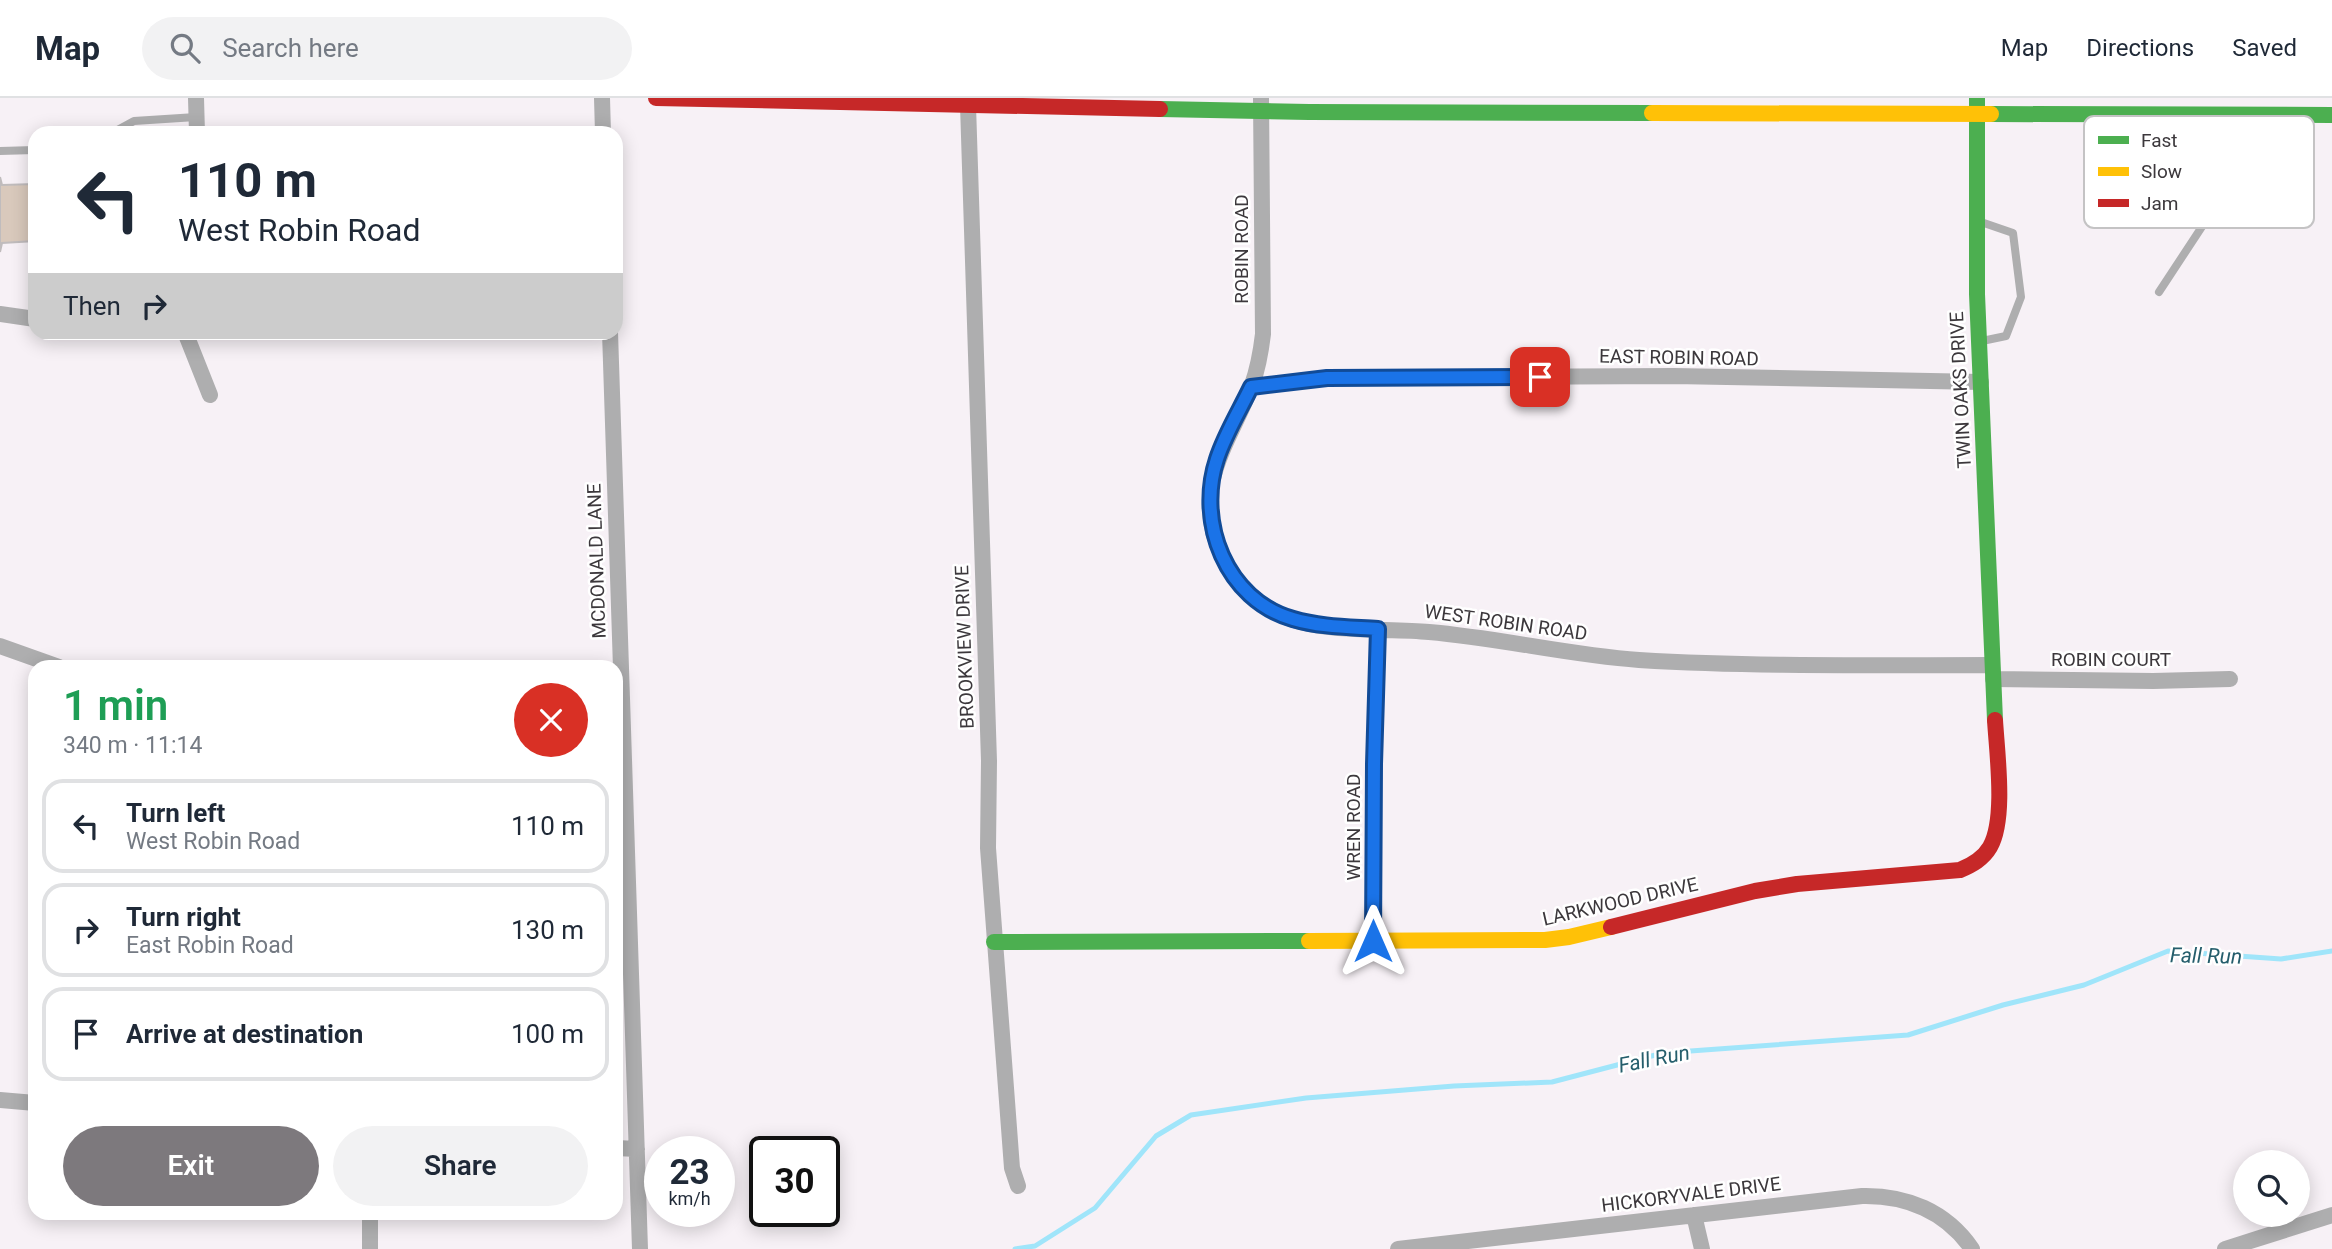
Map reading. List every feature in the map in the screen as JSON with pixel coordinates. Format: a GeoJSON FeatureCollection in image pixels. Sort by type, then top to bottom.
{"type":"FeatureCollection","features":[{"type":"Feature","properties":{"kind":"street"},"geometry":{"type":"LineString","coordinates":[[196,98],[196,125]]}},
{"type":"Feature","properties":{"kind":"street"},"geometry":{"type":"LineString","coordinates":[[602,98],[603,126]]}},
{"type":"Feature","properties":{"kind":"street"},"geometry":{"type":"LineString","coordinates":[[656,98],[968,105],[1028,102],[1262,104],[1322,112],[1470,104],[1977,106],[2332,116]]}},
{"type":"Feature","properties":{"kind":"street","name":"ROBIN ROAD"},"geometry":{"type":"LineString","coordinates":[[1251,387],[1261,354],[1263,334],[1262,104]]}},
{"type":"Feature","properties":{"kind":"street","name":"BROOKVIEW DRIVE"},"geometry":{"type":"LineString","coordinates":[[968,105],[989,761],[988,848],[1012,1168],[1018,1186]]}},
{"type":"Feature","properties":{"kind":"street","name":"TWIN OAKS DRIVE"},"geometry":{"type":"LineString","coordinates":[[1977,106],[1979,342],[1992,672]]}},
{"type":"Feature","properties":{"kind":"street"},"geometry":{"type":"LineString","coordinates":[[0,314],[28,318]]}},
{"type":"Feature","properties":{"kind":"street"},"geometry":{"type":"LineString","coordinates":[[188,340],[210,395]]}},
{"type":"Feature","properties":{"kind":"street","name":"MCDONALD LANE"},"geometry":{"type":"LineString","coordinates":[[610,340],[618,660]]}},
{"type":"Feature","properties":{"kind":"street","name":"EAST ROBIN ROAD"},"geometry":{"type":"LineString","coordinates":[[1251,387],[1341,378],[1674,376],[1981,382]]}},
{"type":"Feature","properties":{"kind":"street","name":"WEST ROBIN ROAD"},"geometry":{"type":"LineString","coordinates":[[1251,387],[1217,459],[1210,499],[1210,521],[1225,564],[1238,583],[1271,610],[1291,619],[1334,626],[1481,638],[1637,660],[1992,672]]}},
{"type":"Feature","properties":{"kind":"street","name":"WREN ROAD"},"geometry":{"type":"LineString","coordinates":[[1373,941],[1378,629]]}},
{"type":"Feature","properties":{"kind":"street"},"geometry":{"type":"LineString","coordinates":[[0,646],[39,660]]}},
{"type":"Feature","properties":{"kind":"street","name":"LARKWOOD DRIVE"},"geometry":{"type":"LineString","coordinates":[[994,942],[1557,939],[1755,891],[1797,884],[1960,870],[1974,865],[1984,856],[1997,829],[1999,812],[1992,672]]}},
{"type":"Feature","properties":{"kind":"street","name":"ROBIN COURT"},"geometry":{"type":"LineString","coordinates":[[1992,672],[2153,681],[2230,679]]}},
{"type":"Feature","properties":{"kind":"street","name":"MCDONALD LANE"},"geometry":{"type":"LineString","coordinates":[[623,875],[640,1249]]}},
{"type":"Feature","properties":{"kind":"street"},"geometry":{"type":"LineString","coordinates":[[0,1100],[28,1102]]}},
{"type":"Feature","properties":{"kind":"street"},"geometry":{"type":"LineString","coordinates":[[623,1148],[637,1149]]}},
{"type":"Feature","properties":{"kind":"street","name":"HICKORYVALE DRIVE"},"geometry":{"type":"LineString","coordinates":[[1398,1249],[1437,1247],[1882,1195],[1918,1204],[1935,1213],[1965,1238],[1972,1249]]}},
{"type":"Feature","properties":{"kind":"street"},"geometry":{"type":"LineString","coordinates":[[1694,1215],[1702,1249]]}},
{"type":"Feature","properties":{"kind":"street"},"geometry":{"type":"LineString","coordinates":[[2225,1249],[2332,1216]]}},
{"type":"Feature","properties":{"kind":"street"},"geometry":{"type":"LineString","coordinates":[[370,1220],[370,1249]]}},
{"type":"Feature","properties":{"kind":"lane"},"geometry":{"type":"LineString","coordinates":[[125,126],[134,121],[196,125]]}},
{"type":"Feature","properties":{"kind":"lane"},"geometry":{"type":"LineString","coordinates":[[0,151],[28,150]]}},
{"type":"Feature","properties":{"kind":"lane"},"geometry":{"type":"LineString","coordinates":[[1977,221],[2013,233],[2021,297],[2007,336],[1979,342]]}},
{"type":"Feature","properties":{"kind":"lane"},"geometry":{"type":"LineString","coordinates":[[2159,292],[2201,228]]}},
{"type":"Feature","properties":{"kind":"building"},"geometry":{"type":"Polygon","coordinates":[[[0,177],[2,185],[28,184],[28,241],[2,243],[0,252],[0,177]]]}},
{"type":"Feature","properties":{"kind":"waterway","name":"Fall Run"},"geometry":{"type":"LineString","coordinates":[[1015,1249],[1035,1246],[1095,1208],[1156,1136],[1191,1115],[1306,1098],[1454,1086],[1552,1082],[1663,1053],[1908,1035],[2003,1005],[2084,985],[2168,951],[2281,959],[2332,951]]}},
{"type":"Feature","properties":{"kind":"traffic: fast"},"geometry":{"type":"LineString","coordinates":[[1977,98],[1977,294],[1995,720]]}},
{"type":"Feature","properties":{"kind":"traffic: fast"},"geometry":{"type":"LineString","coordinates":[[1160,109],[1652,113]]}},
{"type":"Feature","properties":{"kind":"traffic: fast"},"geometry":{"type":"LineString","coordinates":[[1991,114],[2332,115]]}},
{"type":"Feature","properties":{"kind":"traffic: fast"},"geometry":{"type":"LineString","coordinates":[[994,942],[1309,941]]}},
{"type":"Feature","properties":{"kind":"traffic: slow"},"geometry":{"type":"LineString","coordinates":[[1652,113],[1991,114]]}},
{"type":"Feature","properties":{"kind":"traffic: slow"},"geometry":{"type":"LineString","coordinates":[[1309,941],[1545,940],[1611,927]]}},
{"type":"Feature","properties":{"kind":"traffic: jam"},"geometry":{"type":"LineString","coordinates":[[656,98],[1160,109]]}},
{"type":"Feature","properties":{"kind":"traffic: jam"},"geometry":{"type":"LineString","coordinates":[[1611,927],[1755,891],[1797,884],[1960,870],[1969,866],[1981,858],[1990,847],[1998,820],[1995,720]]}},
{"type":"Feature","properties":{"kind":"route"},"geometry":{"type":"LineString","coordinates":[[1373,941],[1378,629],[1312,624],[1291,619],[1271,610],[1238,583],[1225,564],[1210,521],[1210,499],[1217,459],[1251,387],[1327,378],[1540,377]]}}]}
